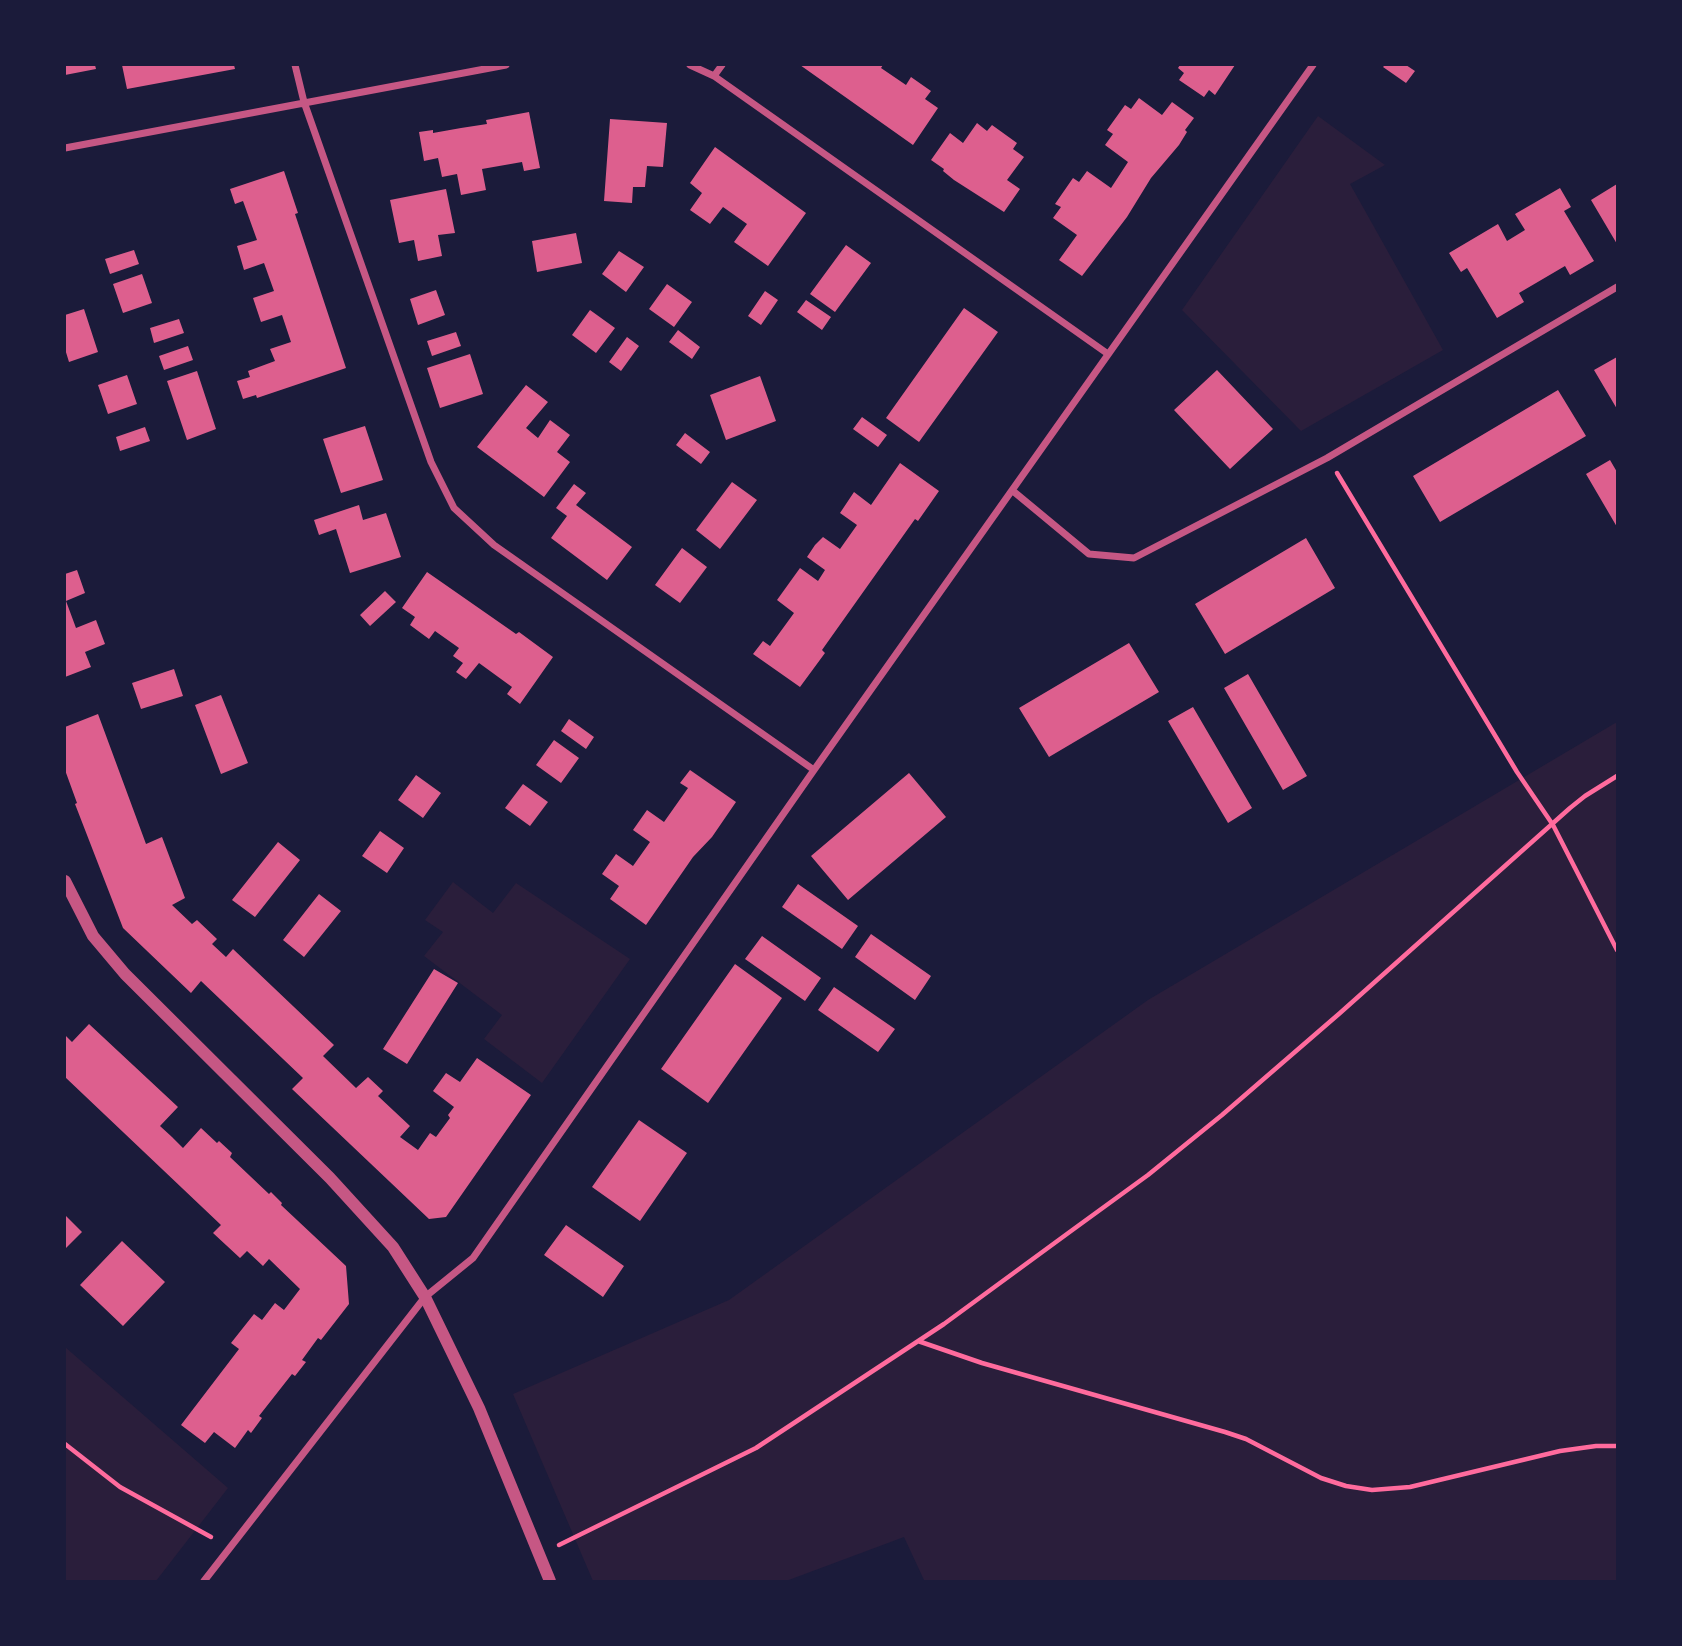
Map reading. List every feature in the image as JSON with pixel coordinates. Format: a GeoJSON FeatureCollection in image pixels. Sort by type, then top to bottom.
{"type":"FeatureCollection","features":[{"type":"Feature","properties":{"kind":"street"},"geometry":{"type":"LineString","coordinates":[[295,65],[304,102],[431,462],[454,508],[494,545],[814,770]]}},
{"type":"Feature","properties":{"kind":"street"},"geometry":{"type":"LineString","coordinates":[[65,148],[506,65]]}},
{"type":"Feature","properties":{"kind":"street"},"geometry":{"type":"LineString","coordinates":[[690,65],[714,76],[1108,354]]}},
{"type":"Feature","properties":{"kind":"street"},"geometry":{"type":"LineString","coordinates":[[714,76],[722,65]]}},
{"type":"Feature","properties":{"kind":"street"},"geometry":{"type":"LineString","coordinates":[[204,1581],[425,1297],[473,1258],[814,770],[1313,65]]}},
{"type":"Feature","properties":{"kind":"street"},"geometry":{"type":"LineString","coordinates":[[1013,491],[1089,554],[1134,558],[1327,458],[1617,287]]}},
{"type":"Feature","properties":{"kind":"street"},"geometry":{"type":"LineString","coordinates":[[65,881],[93,936],[125,974],[330,1178],[393,1247],[425,1297],[479,1408],[550,1581]]}},
{"type":"Feature","properties":{"kind":"path"},"geometry":{"type":"LineString","coordinates":[[1327,458],[1517,772],[1553,825],[1617,950]]}},
{"type":"Feature","properties":{"kind":"path"},"geometry":{"type":"LineString","coordinates":[[539,1555],[756,1448],[918,1341],[1126,1191],[1222,1115],[1585,796],[1617,776]]}},
{"type":"Feature","properties":{"kind":"path"},"geometry":{"type":"LineString","coordinates":[[918,1341],[982,1363],[1245,1439],[1321,1478],[1359,1488],[1391,1490],[1560,1451],[1617,1446]]}},
{"type":"Feature","properties":{"kind":"path"},"geometry":{"type":"LineString","coordinates":[[65,1444],[120,1487],[229,1548]]}},
{"type":"Feature","properties":{"kind":"shaded area"},"geometry":{"type":"Polygon","coordinates":[[[1318,116],[1385,165],[1350,184],[1443,350],[1301,431],[1182,310],[1318,116]]]}},
{"type":"Feature","properties":{"kind":"shaded area"},"geometry":{"type":"Polygon","coordinates":[[[1617,722],[1617,1581],[932,1581],[924,1580],[904,1537],[786,1581],[593,1581],[513,1394],[729,1300],[1148,1000],[1617,722]]]}},
{"type":"Feature","properties":{"kind":"shaded area"},"geometry":{"type":"Polygon","coordinates":[[[453,882],[493,913],[516,883],[630,959],[542,1083],[484,1039],[502,1015],[424,956],[443,932],[425,920],[453,882]]]}},
{"type":"Feature","properties":{"kind":"shaded area"},"geometry":{"type":"Polygon","coordinates":[[[65,1347],[228,1488],[156,1581],[65,1581],[65,1347]]]}},
{"type":"Feature","properties":{"kind":"building"},"geometry":{"type":"Polygon","coordinates":[[[65,65],[95,65],[96,69],[65,75],[65,65]]]}},
{"type":"Feature","properties":{"kind":"building"},"geometry":{"type":"Polygon","coordinates":[[[122,65],[234,65],[235,69],[127,89],[122,65]]]}},
{"type":"Feature","properties":{"kind":"building"},"geometry":{"type":"Polygon","coordinates":[[[800,65],[883,65],[881,68],[906,85],[911,77],[931,91],[925,99],[938,108],[913,145],[800,65]]]}},
{"type":"Feature","properties":{"kind":"building"},"geometry":{"type":"Polygon","coordinates":[[[1180,65],[1235,65],[1215,95],[1209,90],[1204,97],[1179,80],[1184,73],[1178,68],[1180,65]]]}},
{"type":"Feature","properties":{"kind":"building"},"geometry":{"type":"Polygon","coordinates":[[[1406,65],[1415,71],[1406,83],[1383,67],[1406,65]]]}},
{"type":"Feature","properties":{"kind":"building"},"geometry":{"type":"Polygon","coordinates":[[[1139,98],[1162,115],[1172,102],[1194,118],[1179,145],[1151,178],[1127,217],[1082,276],[1059,260],[1077,235],[1053,218],[1061,207],[1055,204],[1073,178],[1079,182],[1087,171],[1111,188],[1128,162],[1105,145],[1113,134],[1107,130],[1125,105],[1131,109],[1139,98]]]}},
{"type":"Feature","properties":{"kind":"building"},"geometry":{"type":"Polygon","coordinates":[[[529,112],[540,168],[524,171],[522,162],[482,169],[486,190],[461,195],[457,174],[442,177],[438,158],[424,161],[419,132],[433,130],[433,133],[487,124],[486,120],[529,112]]]}},
{"type":"Feature","properties":{"kind":"building"},"geometry":{"type":"Polygon","coordinates":[[[610,119],[667,123],[663,167],[647,166],[645,187],[633,187],[632,203],[604,201],[610,119]]]}},
{"type":"Feature","properties":{"kind":"building"},"geometry":{"type":"Polygon","coordinates":[[[977,123],[987,131],[992,125],[1017,143],[1013,149],[1024,157],[1007,180],[1020,189],[1004,212],[954,180],[931,160],[950,133],[963,143],[977,123]]]}},
{"type":"Feature","properties":{"kind":"building"},"geometry":{"type":"Polygon","coordinates":[[[715,147],[806,213],[768,266],[734,242],[747,224],[723,207],[710,224],[690,210],[702,193],[690,183],[715,147]]]}},
{"type":"Feature","properties":{"kind":"building"},"geometry":{"type":"Polygon","coordinates":[[[284,171],[298,213],[295,214],[346,368],[257,398],[256,395],[243,399],[237,381],[250,377],[248,371],[275,361],[270,349],[291,342],[282,315],[261,322],[253,298],[274,291],[264,263],[244,270],[237,246],[257,240],[243,201],[235,204],[230,189],[284,171]]]}},
{"type":"Feature","properties":{"kind":"building"},"geometry":{"type":"Polygon","coordinates":[[[1617,184],[1617,244],[1591,200],[1617,184]]]}},
{"type":"Feature","properties":{"kind":"building"},"geometry":{"type":"Polygon","coordinates":[[[1560,188],[1571,207],[1564,211],[1594,261],[1570,275],[1565,266],[1519,293],[1524,302],[1497,318],[1467,268],[1461,272],[1449,253],[1498,224],[1507,241],[1525,230],[1515,214],[1560,188]]]}},
{"type":"Feature","properties":{"kind":"building"},"geometry":{"type":"Polygon","coordinates":[[[446,189],[455,233],[438,235],[442,256],[418,261],[414,240],[399,243],[390,200],[446,189]]]}},
{"type":"Feature","properties":{"kind":"building"},"geometry":{"type":"Polygon","coordinates":[[[576,233],[582,263],[537,272],[532,241],[576,233]]]}},
{"type":"Feature","properties":{"kind":"building"},"geometry":{"type":"Polygon","coordinates":[[[846,245],[871,263],[835,312],[810,294],[846,245]]]}},
{"type":"Feature","properties":{"kind":"building"},"geometry":{"type":"Polygon","coordinates":[[[134,250],[139,264],[110,274],[105,259],[134,250]]]}},
{"type":"Feature","properties":{"kind":"building"},"geometry":{"type":"Polygon","coordinates":[[[619,251],[644,267],[626,292],[602,274],[619,251]]]}},
{"type":"Feature","properties":{"kind":"building"},"geometry":{"type":"Polygon","coordinates":[[[142,274],[152,303],[123,313],[113,284],[142,274]]]}},
{"type":"Feature","properties":{"kind":"building"},"geometry":{"type":"Polygon","coordinates":[[[667,284],[692,302],[674,327],[649,309],[667,284]]]}},
{"type":"Feature","properties":{"kind":"building"},"geometry":{"type":"Polygon","coordinates":[[[436,290],[445,315],[418,325],[410,299],[436,290]]]}},
{"type":"Feature","properties":{"kind":"building"},"geometry":{"type":"Polygon","coordinates":[[[765,291],[778,300],[761,325],[748,316],[765,291]]]}},
{"type":"Feature","properties":{"kind":"building"},"geometry":{"type":"Polygon","coordinates":[[[806,300],[831,317],[822,330],[797,312],[806,300]]]}},
{"type":"Feature","properties":{"kind":"building"},"geometry":{"type":"Polygon","coordinates":[[[964,308],[998,332],[919,442],[886,418],[964,308]]]}},
{"type":"Feature","properties":{"kind":"building"},"geometry":{"type":"Polygon","coordinates":[[[84,309],[98,352],[69,362],[65,349],[65,315],[84,309]]]}},
{"type":"Feature","properties":{"kind":"building"},"geometry":{"type":"Polygon","coordinates":[[[590,310],[615,328],[596,353],[572,335],[590,310]]]}},
{"type":"Feature","properties":{"kind":"building"},"geometry":{"type":"Polygon","coordinates":[[[179,319],[184,333],[154,343],[150,328],[179,319]]]}},
{"type":"Feature","properties":{"kind":"building"},"geometry":{"type":"Polygon","coordinates":[[[678,330],[700,347],[692,359],[669,342],[678,330]]]}},
{"type":"Feature","properties":{"kind":"building"},"geometry":{"type":"Polygon","coordinates":[[[456,332],[461,346],[432,356],[427,341],[456,332]]]}},
{"type":"Feature","properties":{"kind":"building"},"geometry":{"type":"Polygon","coordinates":[[[627,337],[639,346],[621,371],[609,362],[627,337]]]}},
{"type":"Feature","properties":{"kind":"building"},"geometry":{"type":"Polygon","coordinates":[[[188,346],[193,360],[164,370],[159,356],[188,346]]]}},
{"type":"Feature","properties":{"kind":"building"},"geometry":{"type":"Polygon","coordinates":[[[470,354],[483,394],[440,408],[427,368],[470,354]]]}},
{"type":"Feature","properties":{"kind":"building"},"geometry":{"type":"Polygon","coordinates":[[[1617,357],[1617,409],[1594,370],[1617,357]]]}},
{"type":"Feature","properties":{"kind":"building"},"geometry":{"type":"Polygon","coordinates":[[[1217,370],[1273,429],[1230,469],[1174,410],[1217,370]]]}},
{"type":"Feature","properties":{"kind":"building"},"geometry":{"type":"Polygon","coordinates":[[[197,371],[216,429],[187,440],[167,381],[197,371]]]}},
{"type":"Feature","properties":{"kind":"building"},"geometry":{"type":"Polygon","coordinates":[[[127,375],[137,404],[108,414],[98,385],[127,375]]]}},
{"type":"Feature","properties":{"kind":"building"},"geometry":{"type":"Polygon","coordinates":[[[760,376],[776,421],[726,440],[710,395],[760,376]]]}},
{"type":"Feature","properties":{"kind":"building"},"geometry":{"type":"Polygon","coordinates":[[[526,385],[548,402],[526,428],[538,438],[550,420],[570,435],[557,452],[570,462],[544,497],[477,447],[526,385]]]}},
{"type":"Feature","properties":{"kind":"building"},"geometry":{"type":"Polygon","coordinates":[[[1558,390],[1586,436],[1440,522],[1413,476],[1558,390]]]}},
{"type":"Feature","properties":{"kind":"building"},"geometry":{"type":"Polygon","coordinates":[[[862,417],[887,435],[878,447],[853,429],[862,417]]]}},
{"type":"Feature","properties":{"kind":"building"},"geometry":{"type":"Polygon","coordinates":[[[365,426],[383,480],[341,493],[323,439],[365,426]]]}},
{"type":"Feature","properties":{"kind":"building"},"geometry":{"type":"Polygon","coordinates":[[[145,427],[150,441],[120,451],[116,437],[145,427]]]}},
{"type":"Feature","properties":{"kind":"building"},"geometry":{"type":"Polygon","coordinates":[[[685,433],[710,452],[701,464],[676,445],[685,433]]]}},
{"type":"Feature","properties":{"kind":"building"},"geometry":{"type":"Polygon","coordinates":[[[1610,460],[1617,472],[1617,527],[1586,474],[1610,460]]]}},
{"type":"Feature","properties":{"kind":"building"},"geometry":{"type":"Polygon","coordinates":[[[900,463],[939,491],[918,521],[915,519],[822,650],[825,653],[800,687],[753,654],[763,641],[770,646],[794,613],[777,600],[800,568],[818,581],[825,570],[807,557],[815,545],[823,537],[840,549],[857,525],[840,513],[854,492],[871,505],[900,463]]]}},
{"type":"Feature","properties":{"kind":"building"},"geometry":{"type":"Polygon","coordinates":[[[732,482],[757,500],[720,549],[696,530],[732,482]]]}},
{"type":"Feature","properties":{"kind":"building"},"geometry":{"type":"Polygon","coordinates":[[[574,484],[586,493],[576,505],[632,547],[607,580],[551,538],[567,516],[556,508],[574,484]]]}},
{"type":"Feature","properties":{"kind":"building"},"geometry":{"type":"Polygon","coordinates":[[[359,505],[363,520],[386,513],[401,557],[350,573],[336,529],[319,535],[314,520],[359,505]]]}},
{"type":"Feature","properties":{"kind":"building"},"geometry":{"type":"Polygon","coordinates":[[[1306,538],[1335,588],[1225,654],[1195,604],[1306,538]]]}},
{"type":"Feature","properties":{"kind":"building"},"geometry":{"type":"Polygon","coordinates":[[[682,548],[707,567],[680,603],[655,585],[682,548]]]}},
{"type":"Feature","properties":{"kind":"building"},"geometry":{"type":"Polygon","coordinates":[[[77,570],[85,593],[66,601],[76,628],[96,620],[105,644],[85,652],[91,667],[65,677],[65,574],[77,570]]]}},
{"type":"Feature","properties":{"kind":"building"},"geometry":{"type":"Polygon","coordinates":[[[427,572],[553,657],[520,704],[507,694],[512,687],[479,663],[466,679],[456,672],[463,663],[453,656],[459,648],[435,631],[429,639],[410,625],[415,617],[402,608],[427,572]]]}},
{"type":"Feature","properties":{"kind":"building"},"geometry":{"type":"Polygon","coordinates":[[[385,591],[396,602],[370,626],[360,615],[385,591]]]}},
{"type":"Feature","properties":{"kind":"building"},"geometry":{"type":"Polygon","coordinates":[[[1129,643],[1159,692],[1049,757],[1019,708],[1129,643]]]}},
{"type":"Feature","properties":{"kind":"building"},"geometry":{"type":"Polygon","coordinates":[[[174,669],[183,696],[141,709],[132,683],[174,669]]]}},
{"type":"Feature","properties":{"kind":"building"},"geometry":{"type":"Polygon","coordinates":[[[1248,674],[1307,776],[1283,790],[1224,688],[1248,674]]]}},
{"type":"Feature","properties":{"kind":"building"},"geometry":{"type":"Polygon","coordinates":[[[221,695],[248,763],[221,774],[195,705],[221,695]]]}},
{"type":"Feature","properties":{"kind":"building"},"geometry":{"type":"Polygon","coordinates":[[[1193,707],[1252,808],[1228,823],[1168,721],[1193,707]]]}},
{"type":"Feature","properties":{"kind":"building"},"geometry":{"type":"Polygon","coordinates":[[[98,714],[146,844],[162,837],[185,898],[172,905],[192,924],[197,920],[217,939],[212,944],[226,957],[233,949],[334,1045],[323,1056],[356,1088],[368,1077],[383,1091],[378,1096],[410,1126],[400,1137],[418,1150],[430,1133],[436,1137],[450,1118],[448,1115],[454,1107],[433,1091],[446,1073],[460,1082],[477,1058],[531,1095],[446,1217],[429,1219],[292,1089],[303,1078],[201,981],[191,993],[123,928],[75,804],[77,803],[65,770],[65,727],[98,714]]]}},
{"type":"Feature","properties":{"kind":"building"},"geometry":{"type":"Polygon","coordinates":[[[569,719],[594,737],[586,749],[561,731],[569,719]]]}},
{"type":"Feature","properties":{"kind":"building"},"geometry":{"type":"Polygon","coordinates":[[[554,740],[579,758],[561,783],[536,765],[554,740]]]}},
{"type":"Feature","properties":{"kind":"building"},"geometry":{"type":"Polygon","coordinates":[[[690,770],[736,802],[712,837],[693,857],[646,925],[610,899],[619,886],[602,874],[616,854],[633,866],[650,842],[633,830],[647,810],[664,822],[688,788],[680,783],[690,770]]]}},
{"type":"Feature","properties":{"kind":"building"},"geometry":{"type":"Polygon","coordinates":[[[909,773],[946,817],[848,900],[811,856],[909,773]]]}},
{"type":"Feature","properties":{"kind":"building"},"geometry":{"type":"Polygon","coordinates":[[[416,775],[441,793],[423,818],[398,800],[416,775]]]}},
{"type":"Feature","properties":{"kind":"building"},"geometry":{"type":"Polygon","coordinates":[[[523,784],[548,802],[530,826],[505,808],[523,784]]]}},
{"type":"Feature","properties":{"kind":"building"},"geometry":{"type":"Polygon","coordinates":[[[380,831],[404,848],[387,873],[362,856],[380,831]]]}},
{"type":"Feature","properties":{"kind":"building"},"geometry":{"type":"Polygon","coordinates":[[[278,842],[300,860],[255,917],[232,900],[278,842]]]}},
{"type":"Feature","properties":{"kind":"building"},"geometry":{"type":"Polygon","coordinates":[[[798,884],[858,926],[842,949],[782,907],[798,884]]]}},
{"type":"Feature","properties":{"kind":"building"},"geometry":{"type":"Polygon","coordinates":[[[319,894],[341,911],[304,957],[283,940],[319,894]]]}},
{"type":"Feature","properties":{"kind":"building"},"geometry":{"type":"Polygon","coordinates":[[[871,934],[931,976],[915,1000],[855,957],[871,934]]]}},
{"type":"Feature","properties":{"kind":"building"},"geometry":{"type":"Polygon","coordinates":[[[762,936],[821,978],[805,1001],[745,959],[762,936]]]}},
{"type":"Feature","properties":{"kind":"building"},"geometry":{"type":"Polygon","coordinates":[[[735,964],[782,998],[708,1103],[661,1069],[735,964]]]}},
{"type":"Feature","properties":{"kind":"building"},"geometry":{"type":"Polygon","coordinates":[[[434,969],[458,983],[407,1064],[383,1049],[434,969]]]}},
{"type":"Feature","properties":{"kind":"building"},"geometry":{"type":"Polygon","coordinates":[[[834,987],[895,1029],[878,1052],[818,1010],[834,987]]]}},
{"type":"Feature","properties":{"kind":"building"},"geometry":{"type":"Polygon","coordinates":[[[89,1024],[178,1107],[160,1126],[183,1148],[201,1128],[217,1143],[219,1141],[232,1153],[230,1157],[269,1194],[271,1192],[281,1205],[346,1266],[349,1304],[321,1340],[318,1338],[302,1360],[306,1362],[295,1376],[292,1374],[259,1416],[262,1418],[251,1433],[248,1430],[235,1448],[214,1432],[205,1443],[181,1425],[239,1349],[231,1343],[254,1314],[262,1320],[275,1303],[284,1310],[300,1289],[269,1259],[263,1266],[247,1251],[240,1258],[213,1233],[221,1225],[65,1077],[65,1035],[72,1042],[89,1024]]]}},
{"type":"Feature","properties":{"kind":"building"},"geometry":{"type":"Polygon","coordinates":[[[639,1120],[687,1153],[640,1221],[592,1187],[639,1120]]]}},
{"type":"Feature","properties":{"kind":"building"},"geometry":{"type":"Polygon","coordinates":[[[65,1215],[82,1232],[65,1249],[65,1215]]]}},
{"type":"Feature","properties":{"kind":"building"},"geometry":{"type":"Polygon","coordinates":[[[566,1225],[624,1266],[603,1297],[544,1255],[566,1225]]]}},
{"type":"Feature","properties":{"kind":"building"},"geometry":{"type":"Polygon","coordinates":[[[122,1241],[165,1282],[123,1326],[80,1285],[122,1241]]]}}]}
